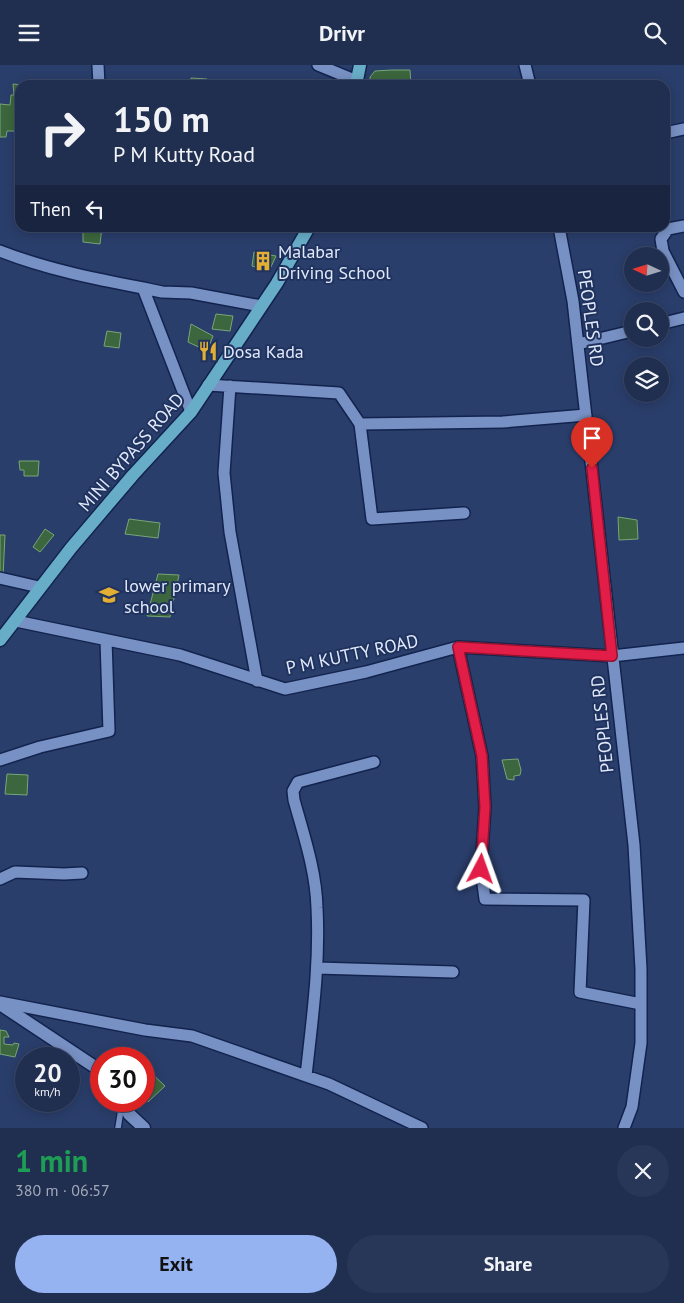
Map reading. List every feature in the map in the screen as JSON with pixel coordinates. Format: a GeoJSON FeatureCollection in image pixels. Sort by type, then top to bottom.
{"type":"FeatureCollection","features":[{"type":"Feature","properties":{"kind":"main road"},"geometry":{"type":"LineString","coordinates":[[358,80],[360,65]]}},
{"type":"Feature","properties":{"kind":"main road","name":"MINI BYPASS ROAD"},"geometry":{"type":"LineString","coordinates":[[0,640],[40,587],[133,475],[191,412],[277,283],[306,232]]}},
{"type":"Feature","properties":{"kind":"street"},"geometry":{"type":"LineString","coordinates":[[98,65],[99,80]]}},
{"type":"Feature","properties":{"kind":"street"},"geometry":{"type":"LineString","coordinates":[[318,65],[350,80]]}},
{"type":"Feature","properties":{"kind":"street"},"geometry":{"type":"LineString","coordinates":[[525,65],[529,80]]}},
{"type":"Feature","properties":{"kind":"street"},"geometry":{"type":"LineString","coordinates":[[670,132],[684,129]]}},
{"type":"Feature","properties":{"kind":"street"},"geometry":{"type":"LineString","coordinates":[[670,229],[684,226]]}},
{"type":"Feature","properties":{"kind":"street","name":"PEOPLES RD"},"geometry":{"type":"LineString","coordinates":[[560,232],[573,301],[634,845],[640,969],[640,1043],[632,1107],[624,1128]]}},
{"type":"Feature","properties":{"kind":"street"},"geometry":{"type":"LineString","coordinates":[[666,232],[661,239],[663,251],[684,292]]}},
{"type":"Feature","properties":{"kind":"street"},"geometry":{"type":"LineString","coordinates":[[0,251],[25,261],[110,282],[162,292],[191,293],[261,306]]}},
{"type":"Feature","properties":{"kind":"street"},"geometry":{"type":"LineString","coordinates":[[143,288],[191,412]]}},
{"type":"Feature","properties":{"kind":"street"},"geometry":{"type":"LineString","coordinates":[[669,322],[684,318]]}},
{"type":"Feature","properties":{"kind":"street"},"geometry":{"type":"LineString","coordinates":[[578,344],[624,333]]}},
{"type":"Feature","properties":{"kind":"street"},"geometry":{"type":"LineString","coordinates":[[208,385],[339,393],[360,424],[372,519],[464,513]]}},
{"type":"Feature","properties":{"kind":"street"},"geometry":{"type":"LineString","coordinates":[[230,386],[224,473],[230,532],[257,681]]}},
{"type":"Feature","properties":{"kind":"street"},"geometry":{"type":"LineString","coordinates":[[360,424],[503,422],[586,415]]}},
{"type":"Feature","properties":{"kind":"street"},"geometry":{"type":"LineString","coordinates":[[0,579],[40,587]]}},
{"type":"Feature","properties":{"kind":"street","name":"P M KUTTY ROAD"},"geometry":{"type":"LineString","coordinates":[[16,621],[180,655],[285,689],[366,673],[458,647],[612,656],[684,648]]}},
{"type":"Feature","properties":{"kind":"street"},"geometry":{"type":"LineString","coordinates":[[0,761],[40,747],[109,731],[106,639]]}},
{"type":"Feature","properties":{"kind":"street"},"geometry":{"type":"LineString","coordinates":[[458,647],[482,756],[485,807],[481,869],[485,899],[584,900],[580,991],[641,1004]]}},
{"type":"Feature","properties":{"kind":"street"},"geometry":{"type":"LineString","coordinates":[[306,1076],[317,968],[317,907],[310,854],[293,791],[298,782],[374,762]]}},
{"type":"Feature","properties":{"kind":"street"},"geometry":{"type":"LineString","coordinates":[[0,879],[15,872],[82,873]]}},
{"type":"Feature","properties":{"kind":"street"},"geometry":{"type":"LineString","coordinates":[[317,968],[454,971]]}},
{"type":"Feature","properties":{"kind":"street"},"geometry":{"type":"LineString","coordinates":[[0,1003],[145,1030],[192,1036],[329,1084],[422,1128]]}},
{"type":"Feature","properties":{"kind":"street"},"geometry":{"type":"LineString","coordinates":[[0,1003],[90,1064]]}},
{"type":"Feature","properties":{"kind":"street"},"geometry":{"type":"LineString","coordinates":[[128,1112],[144,1128]]}},
{"type":"Feature","properties":{"kind":"lane"},"geometry":{"type":"LineString","coordinates":[[118,1128],[122,1112]]}},
{"type":"Feature","properties":{"kind":"building"},"geometry":{"type":"Polygon","coordinates":[[[410,70],[411,80],[370,80],[375,71],[410,70]]]}},
{"type":"Feature","properties":{"kind":"building"},"geometry":{"type":"Polygon","coordinates":[[[191,78],[207,79],[207,80],[190,80],[191,78]]]}},
{"type":"Feature","properties":{"kind":"building"},"geometry":{"type":"Polygon","coordinates":[[[13,84],[15,84],[15,131],[7,131],[6,137],[0,137],[0,104],[10,105],[11,95],[14,95],[13,84]]]}},
{"type":"Feature","properties":{"kind":"building"},"geometry":{"type":"Polygon","coordinates":[[[83,232],[101,232],[100,244],[83,242],[83,232]]]}},
{"type":"Feature","properties":{"kind":"building","name":"Malabar Driving School"},"geometry":{"type":"Polygon","coordinates":[[[254,252],[276,256],[269,271],[252,266],[254,252]]]}},
{"type":"Feature","properties":{"kind":"building"},"geometry":{"type":"Polygon","coordinates":[[[216,314],[233,316],[230,331],[212,329],[216,314]]]}},
{"type":"Feature","properties":{"kind":"building"},"geometry":{"type":"Polygon","coordinates":[[[191,324],[213,336],[207,351],[188,342],[191,324]]]}},
{"type":"Feature","properties":{"kind":"building"},"geometry":{"type":"Polygon","coordinates":[[[107,331],[121,333],[119,348],[104,346],[107,331]]]}},
{"type":"Feature","properties":{"kind":"building"},"geometry":{"type":"Polygon","coordinates":[[[19,461],[39,461],[38,476],[24,476],[24,470],[20,470],[19,461]]]}},
{"type":"Feature","properties":{"kind":"building"},"geometry":{"type":"Polygon","coordinates":[[[618,517],[637,520],[638,539],[619,540],[618,517]]]}},
{"type":"Feature","properties":{"kind":"building"},"geometry":{"type":"Polygon","coordinates":[[[129,519],[160,523],[158,538],[125,534],[129,519]]]}},
{"type":"Feature","properties":{"kind":"building"},"geometry":{"type":"Polygon","coordinates":[[[45,529],[54,535],[40,552],[33,547],[45,529]]]}},
{"type":"Feature","properties":{"kind":"building"},"geometry":{"type":"Polygon","coordinates":[[[0,535],[5,535],[3,577],[0,577],[0,535]]]}},
{"type":"Feature","properties":{"kind":"building"},"geometry":{"type":"Polygon","coordinates":[[[158,574],[179,575],[170,617],[147,616],[158,574]]]}},
{"type":"Feature","properties":{"kind":"building"},"geometry":{"type":"Polygon","coordinates":[[[518,759],[521,770],[520,775],[514,776],[514,780],[507,779],[502,760],[518,759]]]}},
{"type":"Feature","properties":{"kind":"building"},"geometry":{"type":"Polygon","coordinates":[[[7,774],[28,775],[27,795],[5,794],[7,774]]]}},
{"type":"Feature","properties":{"kind":"building"},"geometry":{"type":"Polygon","coordinates":[[[0,1030],[6,1031],[9,1037],[4,1037],[4,1044],[19,1044],[18,1047],[15,1047],[15,1057],[0,1054],[0,1030]]]}},
{"type":"Feature","properties":{"kind":"building"},"geometry":{"type":"Polygon","coordinates":[[[155,1077],[165,1086],[155,1095],[155,1077]]]}},
{"type":"Feature","properties":{"kind":"place","name":"Malabar Driving School"},"geometry":{"type":"Point","coordinates":[263,261]}},
{"type":"Feature","properties":{"kind":"place","name":"Dosa Kada"},"geometry":{"type":"Point","coordinates":[208,351]}},
{"type":"Feature","properties":{"kind":"place","name":"lower primary school"},"geometry":{"type":"Point","coordinates":[109,595]}},
{"type":"Feature","properties":{"kind":"route"},"geometry":{"type":"LineString","coordinates":[[481,869],[485,807],[482,756],[458,647],[612,656],[592,468]]}}]}
